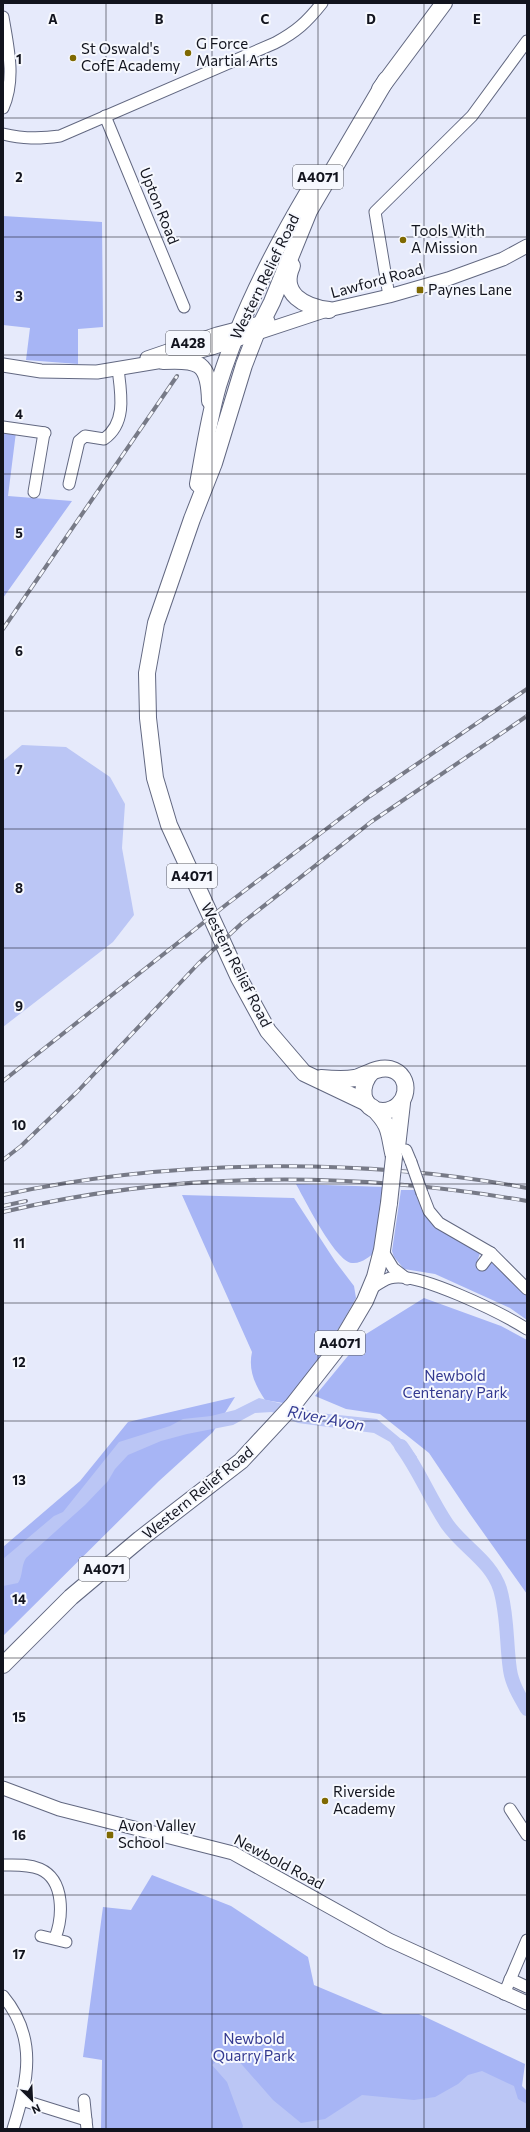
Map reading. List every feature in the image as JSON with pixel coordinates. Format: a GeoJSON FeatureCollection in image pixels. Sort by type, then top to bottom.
{"type":"FeatureCollection","features":[{"type":"Feature","properties":{"kind":"highway","name":"Western Relief Road"},"geometry":{"type":"LineString","coordinates":[[397,1152],[382,1119],[369,1105],[310,1076],[294,1062],[268,1031],[239,978],[169,825],[155,778],[148,718],[147,673],[149,655],[156,623],[192,519],[214,463],[244,365],[251,299],[282,236],[344,137],[444,3]]}},
{"type":"Feature","properties":{"kind":"highway","name":"Western Relief Road"},"geometry":{"type":"LineString","coordinates":[[192,519],[211,415],[248,331],[272,302],[309,211],[386,80]]}},
{"type":"Feature","properties":{"kind":"highway"},"geometry":{"type":"LineString","coordinates":[[309,211],[304,237],[289,272],[290,285],[296,298],[301,302],[311,308],[326,311]]}},
{"type":"Feature","properties":{"kind":"highway"},"geometry":{"type":"LineString","coordinates":[[199,478],[240,349],[248,331]]}},
{"type":"Feature","properties":{"kind":"highway"},"geometry":{"type":"LineString","coordinates":[[163,361],[191,360],[202,368],[208,377],[211,415]]}},
{"type":"Feature","properties":{"kind":"highway","name":"A4071"},"geometry":{"type":"LineString","coordinates":[[310,1076],[346,1079],[373,1071],[389,1069],[401,1077],[406,1090],[402,1103],[390,1110],[378,1110],[369,1105],[362,1090],[364,1082],[373,1071]]}},
{"type":"Feature","properties":{"kind":"highway","name":"Western Relief Road"},"geometry":{"type":"LineString","coordinates":[[3,1665],[71,1596],[140,1539],[214,1484],[260,1442],[312,1382],[336,1350],[365,1301],[382,1250],[397,1152],[402,1103]]}},
{"type":"Feature","properties":{"kind":"main road","name":"Lawford Road"},"geometry":{"type":"LineString","coordinates":[[3,365],[60,372],[97,372],[163,361],[309,311],[326,311],[389,296],[463,274],[503,259],[527,246]]}},
{"type":"Feature","properties":{"kind":"main road","name":"Lawford Road"},"geometry":{"type":"LineString","coordinates":[[122,368],[160,352],[248,331]]}},
{"type":"Feature","properties":{"kind":"main road","name":"Newbold Road"},"geometry":{"type":"LineString","coordinates":[[3,1788],[59,1809],[233,1852],[389,1940],[504,1994],[527,2003]]}},
{"type":"Feature","properties":{"kind":"street"},"geometry":{"type":"LineString","coordinates":[[3,134],[21,138],[40,139],[60,136],[275,43],[295,32],[311,17],[322,3]]}},
{"type":"Feature","properties":{"kind":"street"},"geometry":{"type":"LineString","coordinates":[[3,17],[11,84],[3,108]]}},
{"type":"Feature","properties":{"kind":"street"},"geometry":{"type":"LineString","coordinates":[[389,296],[375,212],[472,116],[527,41]]}},
{"type":"Feature","properties":{"kind":"street","name":"Upton Road"},"geometry":{"type":"LineString","coordinates":[[105,116],[184,307]]}},
{"type":"Feature","properties":{"kind":"street"},"geometry":{"type":"LineString","coordinates":[[69,484],[79,441],[85,436],[104,439],[110,434],[120,416],[122,368]]}},
{"type":"Feature","properties":{"kind":"street"},"geometry":{"type":"LineString","coordinates":[[3,428],[44,433],[34,492]]}},
{"type":"Feature","properties":{"kind":"street"},"geometry":{"type":"LineString","coordinates":[[397,1152],[411,1162],[429,1211],[439,1223],[491,1253],[527,1289]]}},
{"type":"Feature","properties":{"kind":"street"},"geometry":{"type":"LineString","coordinates":[[382,1250],[393,1268],[406,1279]]}},
{"type":"Feature","properties":{"kind":"street"},"geometry":{"type":"LineString","coordinates":[[482,1265],[491,1253]]}},
{"type":"Feature","properties":{"kind":"street"},"geometry":{"type":"LineString","coordinates":[[368,1291],[392,1278],[406,1279],[430,1285],[471,1299],[527,1329]]}},
{"type":"Feature","properties":{"kind":"street"},"geometry":{"type":"LineString","coordinates":[[510,1809],[527,1835]]}},
{"type":"Feature","properties":{"kind":"street"},"geometry":{"type":"LineString","coordinates":[[3,1865],[26,1865],[41,1869],[52,1879],[61,1904],[62,1915],[55,1938]]}},
{"type":"Feature","properties":{"kind":"street"},"geometry":{"type":"LineString","coordinates":[[41,1936],[55,1938],[66,1942]]}},
{"type":"Feature","properties":{"kind":"street"},"geometry":{"type":"LineString","coordinates":[[504,1994],[527,1940]]}},
{"type":"Feature","properties":{"kind":"street"},"geometry":{"type":"LineString","coordinates":[[510,1979],[527,1987]]}},
{"type":"Feature","properties":{"kind":"street"},"geometry":{"type":"LineString","coordinates":[[3,1996],[16,2015],[27,2047],[27,2064],[22,2100],[13,2129]]}},
{"type":"Feature","properties":{"kind":"street"},"geometry":{"type":"LineString","coordinates":[[22,2100],[86,2124],[84,2100]]}},
{"type":"Feature","properties":{"kind":"green space"},"geometry":{"type":"Polygon","coordinates":[[[3,216],[102,222],[103,327],[78,329],[78,364],[26,360],[30,328],[3,325],[3,216]]]}},
{"type":"Feature","properties":{"kind":"green space"},"geometry":{"type":"Polygon","coordinates":[[[3,432],[16,432],[8,496],[72,501],[3,598],[3,432]]]}},
{"type":"Feature","properties":{"kind":"green space"},"geometry":{"type":"Polygon","coordinates":[[[296,1184],[385,1187],[376,1251],[366,1259],[356,1263],[345,1260],[337,1252],[321,1229],[296,1184]]]}},
{"type":"Feature","properties":{"kind":"green space"},"geometry":{"type":"Polygon","coordinates":[[[401,1190],[416,1190],[427,1214],[480,1253],[477,1262],[483,1267],[489,1263],[495,1263],[527,1296],[527,1320],[510,1308],[435,1274],[404,1269],[394,1257],[392,1251],[401,1190]]]}},
{"type":"Feature","properties":{"kind":"green space"},"geometry":{"type":"Polygon","coordinates":[[[182,1195],[294,1198],[335,1261],[354,1286],[356,1298],[342,1323],[293,1397],[283,1403],[265,1400],[258,1389],[253,1377],[251,1365],[252,1352],[182,1195]]]}},
{"type":"Feature","properties":{"kind":"green space","name":"Newbold Centenary Park"},"geometry":{"type":"Polygon","coordinates":[[[424,1298],[501,1326],[527,1340],[527,1594],[429,1453],[380,1414],[346,1409],[315,1396],[366,1334],[424,1298]]]}},
{"type":"Feature","properties":{"kind":"green space"},"geometry":{"type":"Polygon","coordinates":[[[235,1397],[213,1432],[159,1481],[3,1636],[3,1547],[80,1481],[128,1422],[235,1397]]]}},
{"type":"Feature","properties":{"kind":"green space","name":"Newbold Quarry Park"},"geometry":{"type":"Polygon","coordinates":[[[152,1875],[231,1906],[308,1957],[314,1985],[383,2014],[419,2014],[525,2064],[522,2086],[527,2091],[527,2129],[101,2129],[102,2060],[83,2057],[103,1907],[131,1910],[152,1875]]]}},
{"type":"Feature","properties":{"kind":"water"},"geometry":{"type":"Polygon","coordinates":[[[22,745],[66,747],[110,777],[125,804],[122,848],[134,915],[113,942],[3,1027],[3,761],[22,745]]]}},
{"type":"Feature","properties":{"kind":"water"},"geometry":{"type":"Polygon","coordinates":[[[259,1398],[319,1413],[377,1419],[407,1444],[417,1457],[406,1463],[390,1442],[374,1433],[298,1423],[272,1412],[255,1413],[233,1425],[161,1441],[128,1455],[115,1469],[108,1481],[85,1505],[26,1558],[18,1583],[3,1586],[3,1559],[54,1516],[63,1512],[119,1442],[170,1426],[183,1419],[211,1416],[235,1410],[259,1398]]]}},
{"type":"Feature","properties":{"kind":"water"},"geometry":{"type":"Polygon","coordinates":[[[230,2051],[273,2100],[301,2123],[325,2119],[362,2095],[414,2100],[435,2097],[458,2084],[468,2075],[482,2071],[514,2086],[518,2099],[527,2104],[527,2129],[242,2129],[243,2126],[227,2082],[212,2065],[230,2051]]]}},
{"type":"Feature","properties":{"kind":"waterway","name":"River Avon"},"geometry":{"type":"LineString","coordinates":[[401,1446],[447,1524],[483,1562],[496,1579],[503,1599],[511,1675],[527,1709]]}},
{"type":"Feature","properties":{"kind":"railway"},"geometry":{"type":"LineString","coordinates":[[3,629],[177,376]]}},
{"type":"Feature","properties":{"kind":"railway"},"geometry":{"type":"LineString","coordinates":[[3,1081],[227,904],[370,796],[527,689]]}},
{"type":"Feature","properties":{"kind":"railway"},"geometry":{"type":"LineString","coordinates":[[3,1160],[21,1146],[77,1092],[198,964],[242,923],[371,822],[527,716]]}},
{"type":"Feature","properties":{"kind":"railway"},"geometry":{"type":"LineString","coordinates":[[3,1195],[66,1183],[131,1174],[265,1166],[332,1167],[399,1171],[464,1178],[527,1188]]}},
{"type":"Feature","properties":{"kind":"railway"},"geometry":{"type":"LineString","coordinates":[[3,1212],[68,1199],[133,1189],[199,1183],[264,1180],[330,1180],[396,1184],[462,1191],[527,1201]]}},
{"type":"Feature","properties":{"kind":"railway"},"geometry":{"type":"LineString","coordinates":[[3,1206],[26,1201]]}},
{"type":"Feature","properties":{"kind":"place","name":"G Force Martial Arts"},"geometry":{"type":"Point","coordinates":[188,53]}},
{"type":"Feature","properties":{"kind":"place","name":"St Oswald's CofE Academy"},"geometry":{"type":"Point","coordinates":[73,58]}},
{"type":"Feature","properties":{"kind":"place","name":"Tools With A Mission"},"geometry":{"type":"Point","coordinates":[403,240]}},
{"type":"Feature","properties":{"kind":"place","name":"Paynes Lane"},"geometry":{"type":"Point","coordinates":[420,290]}},
{"type":"Feature","properties":{"kind":"place","name":"Riverside Academy"},"geometry":{"type":"Point","coordinates":[325,1801]}},
{"type":"Feature","properties":{"kind":"place","name":"Avon Valley School"},"geometry":{"type":"Point","coordinates":[110,1835]}}]}
